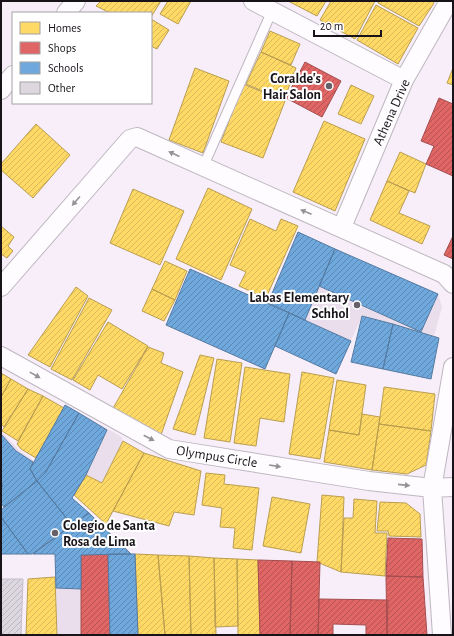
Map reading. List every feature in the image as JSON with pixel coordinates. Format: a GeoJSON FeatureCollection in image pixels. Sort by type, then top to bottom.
{"type":"FeatureCollection","features":[{"type":"Feature","properties":{"kind":"street"},"geometry":{"type":"LineString","coordinates":[[67,12],[76,1]]}},
{"type":"Feature","properties":{"kind":"street"},"geometry":{"type":"LineString","coordinates":[[253,1],[404,80]]}},
{"type":"Feature","properties":{"kind":"street","name":"Athena Drive"},"geometry":{"type":"LineString","coordinates":[[342,227],[404,80],[449,1]]}},
{"type":"Feature","properties":{"kind":"street"},"geometry":{"type":"LineString","coordinates":[[1,287],[130,140],[137,137],[342,227],[444,274],[453,284]]}},
{"type":"Feature","properties":{"kind":"street","name":"Olympus Circle"},"geometry":{"type":"LineString","coordinates":[[1,356],[169,449],[369,481],[432,488],[453,487]]}},
{"type":"Feature","properties":{"kind":"street"},"geometry":{"type":"LineString","coordinates":[[442,635],[432,488],[453,367]]}},
{"type":"Feature","properties":{"kind":"lane"},"geometry":{"type":"LineString","coordinates":[[203,167],[272,11]]}},
{"type":"Feature","properties":{"kind":"shaded area","name":"Labas Elementary Schhol"},"geometry":{"type":"Polygon","coordinates":[[[298,232],[438,294],[442,307],[434,336],[362,316],[336,374],[275,346],[289,313],[268,303],[298,232]]]}},
{"type":"Feature","properties":{"kind":"shaded area","name":"Colegio de Santa Rosa de Lima"},"geometry":{"type":"Polygon","coordinates":[[[65,405],[122,437],[123,441],[102,483],[86,475],[72,498],[131,554],[81,555],[81,635],[57,635],[55,554],[1,553],[1,431],[18,449],[34,461],[65,405]]]}},
{"type":"Feature","properties":{"kind":"building: Homes"},"geometry":{"type":"Polygon","coordinates":[[[101,1],[161,1],[152,15],[152,12],[108,12],[96,6],[101,1]]]}},
{"type":"Feature","properties":{"kind":"building: Homes"},"geometry":{"type":"Polygon","coordinates":[[[168,1],[191,1],[178,24],[160,14],[168,1]]]}},
{"type":"Feature","properties":{"kind":"building: Homes"},"geometry":{"type":"Polygon","coordinates":[[[288,1],[326,1],[317,16],[288,1]]]}},
{"type":"Feature","properties":{"kind":"building: Homes"},"geometry":{"type":"Polygon","coordinates":[[[331,1],[375,1],[355,39],[320,20],[331,1]]]}},
{"type":"Feature","properties":{"kind":"building: Homes"},"geometry":{"type":"Polygon","coordinates":[[[379,1],[433,1],[434,3],[419,26],[378,3],[379,1]]]}},
{"type":"Feature","properties":{"kind":"building: Homes"},"geometry":{"type":"Polygon","coordinates":[[[376,5],[418,28],[398,64],[357,40],[376,5]]]}},
{"type":"Feature","properties":{"kind":"building: Homes"},"geometry":{"type":"Polygon","coordinates":[[[152,20],[169,30],[157,49],[152,46],[152,20]]]}},
{"type":"Feature","properties":{"kind":"building: Homes"},"geometry":{"type":"Polygon","coordinates":[[[270,31],[300,44],[291,65],[261,52],[270,31]]]}},
{"type":"Feature","properties":{"kind":"building: Homes"},"geometry":{"type":"Polygon","coordinates":[[[261,52],[296,68],[284,100],[246,84],[261,52]]]}},
{"type":"Feature","properties":{"kind":"building: Homes"},"geometry":{"type":"Polygon","coordinates":[[[195,68],[229,81],[203,153],[169,140],[195,68]]]}},
{"type":"Feature","properties":{"kind":"building: Homes"},"geometry":{"type":"Polygon","coordinates":[[[453,68],[453,85],[447,83],[453,68]]]}},
{"type":"Feature","properties":{"kind":"building: Homes"},"geometry":{"type":"Polygon","coordinates":[[[243,84],[285,101],[263,158],[221,142],[243,84]]]}},
{"type":"Feature","properties":{"kind":"building: Homes"},"geometry":{"type":"Polygon","coordinates":[[[351,85],[374,96],[361,124],[338,114],[351,85]]]}},
{"type":"Feature","properties":{"kind":"building: Homes"},"geometry":{"type":"Polygon","coordinates":[[[324,121],[365,139],[335,211],[293,192],[324,121]]]}},
{"type":"Feature","properties":{"kind":"building: Homes"},"geometry":{"type":"Polygon","coordinates":[[[36,124],[70,155],[33,198],[1,170],[1,164],[36,124]]]}},
{"type":"Feature","properties":{"kind":"building: Homes"},"geometry":{"type":"Polygon","coordinates":[[[400,152],[426,164],[415,193],[387,181],[400,152]]]}},
{"type":"Feature","properties":{"kind":"building: Homes"},"geometry":{"type":"Polygon","coordinates":[[[387,181],[409,191],[399,213],[430,226],[422,244],[370,220],[387,181]]]}},
{"type":"Feature","properties":{"kind":"building: Homes"},"geometry":{"type":"Polygon","coordinates":[[[208,188],[252,209],[221,280],[176,259],[208,188]]]}},
{"type":"Feature","properties":{"kind":"building: Homes"},"geometry":{"type":"Polygon","coordinates":[[[133,189],[184,211],[160,265],[110,243],[133,189]]]}},
{"type":"Feature","properties":{"kind":"building: Homes"},"geometry":{"type":"Polygon","coordinates":[[[250,219],[276,231],[281,219],[298,226],[266,298],[239,286],[246,272],[230,265],[250,219]]]}},
{"type":"Feature","properties":{"kind":"building: Homes"},"geometry":{"type":"Polygon","coordinates":[[[1,226],[14,237],[8,246],[13,251],[7,258],[1,254],[1,226]]]}},
{"type":"Feature","properties":{"kind":"building: Homes"},"geometry":{"type":"Polygon","coordinates":[[[165,261],[187,271],[175,300],[152,289],[165,261]]]}},
{"type":"Feature","properties":{"kind":"building: Homes"},"geometry":{"type":"Polygon","coordinates":[[[76,287],[88,296],[50,367],[28,355],[76,287]]]}},
{"type":"Feature","properties":{"kind":"building: Homes"},"geometry":{"type":"Polygon","coordinates":[[[152,289],[175,300],[164,321],[142,311],[152,289]]]}},
{"type":"Feature","properties":{"kind":"building: Homes"},"geometry":{"type":"Polygon","coordinates":[[[89,298],[112,310],[72,380],[51,369],[89,298]]]}},
{"type":"Feature","properties":{"kind":"building: Homes"},"geometry":{"type":"Polygon","coordinates":[[[108,322],[148,346],[122,389],[98,375],[90,390],[73,380],[108,322]]]}},
{"type":"Feature","properties":{"kind":"building: Homes"},"geometry":{"type":"Polygon","coordinates":[[[148,347],[164,353],[161,363],[183,372],[161,435],[112,410],[148,347]]]}},
{"type":"Feature","properties":{"kind":"building: Homes"},"geometry":{"type":"Polygon","coordinates":[[[200,355],[214,358],[195,435],[173,429],[200,355]]]}},
{"type":"Feature","properties":{"kind":"building: Homes"},"geometry":{"type":"Polygon","coordinates":[[[217,359],[242,363],[230,442],[204,438],[217,359]]]}},
{"type":"Feature","properties":{"kind":"building: Homes"},"geometry":{"type":"Polygon","coordinates":[[[245,367],[290,374],[284,422],[260,418],[256,446],[234,443],[245,367]]]}},
{"type":"Feature","properties":{"kind":"building: Homes"},"geometry":{"type":"Polygon","coordinates":[[[302,372],[334,378],[320,459],[289,454],[302,372]]]}},
{"type":"Feature","properties":{"kind":"building: Homes"},"geometry":{"type":"Polygon","coordinates":[[[1,373],[11,379],[1,397],[1,373]]]}},
{"type":"Feature","properties":{"kind":"building: Homes"},"geometry":{"type":"Polygon","coordinates":[[[11,379],[28,389],[4,427],[1,424],[1,397],[11,379]]]}},
{"type":"Feature","properties":{"kind":"building: Homes"},"geometry":{"type":"Polygon","coordinates":[[[337,380],[366,385],[359,435],[329,430],[337,380]]]}},
{"type":"Feature","properties":{"kind":"building: Homes"},"geometry":{"type":"Polygon","coordinates":[[[384,387],[435,394],[431,431],[379,424],[384,387]]]}},
{"type":"Feature","properties":{"kind":"building: Homes"},"geometry":{"type":"Polygon","coordinates":[[[28,389],[43,396],[18,441],[2,431],[28,389]]]}},
{"type":"Feature","properties":{"kind":"building: Homes"},"geometry":{"type":"Polygon","coordinates":[[[43,396],[64,408],[36,458],[21,449],[17,444],[43,396]]]}},
{"type":"Feature","properties":{"kind":"building: Homes"},"geometry":{"type":"Polygon","coordinates":[[[362,414],[380,417],[372,470],[324,462],[329,430],[359,435],[362,414]]]}},
{"type":"Feature","properties":{"kind":"building: Homes"},"geometry":{"type":"Polygon","coordinates":[[[379,424],[431,431],[426,465],[407,474],[372,470],[379,424]]]}},
{"type":"Feature","properties":{"kind":"building: Homes"},"geometry":{"type":"Polygon","coordinates":[[[123,441],[144,453],[106,524],[74,495],[86,475],[102,483],[123,441]]]}},
{"type":"Feature","properties":{"kind":"building: Homes"},"geometry":{"type":"Polygon","coordinates":[[[144,453],[201,471],[194,515],[174,512],[169,526],[113,511],[144,453]]]}},
{"type":"Feature","properties":{"kind":"building: Homes"},"geometry":{"type":"Polygon","coordinates":[[[206,473],[225,475],[224,484],[259,488],[252,550],[233,548],[235,528],[220,527],[222,508],[202,505],[206,473]]]}},
{"type":"Feature","properties":{"kind":"building: Homes"},"geometry":{"type":"Polygon","coordinates":[[[322,495],[344,497],[341,572],[317,562],[322,495]]]}},
{"type":"Feature","properties":{"kind":"building: Homes"},"geometry":{"type":"Polygon","coordinates":[[[272,497],[310,504],[301,553],[263,546],[272,497]]]}},
{"type":"Feature","properties":{"kind":"building: Homes"},"geometry":{"type":"Polygon","coordinates":[[[354,499],[377,501],[375,533],[387,533],[385,576],[341,572],[344,518],[353,518],[354,499]]]}},
{"type":"Feature","properties":{"kind":"building: Homes"},"geometry":{"type":"Polygon","coordinates":[[[380,502],[406,503],[420,514],[421,537],[389,536],[388,531],[377,531],[380,502]]]}},
{"type":"Feature","properties":{"kind":"building: Homes"},"geometry":{"type":"Polygon","coordinates":[[[135,554],[158,555],[165,635],[138,635],[135,554]]]}},
{"type":"Feature","properties":{"kind":"building: Homes"},"geometry":{"type":"Polygon","coordinates":[[[158,555],[189,556],[191,635],[165,635],[158,555]]]}},
{"type":"Feature","properties":{"kind":"building: Homes"},"geometry":{"type":"Polygon","coordinates":[[[189,556],[214,558],[216,635],[191,635],[189,556]]]}},
{"type":"Feature","properties":{"kind":"building: Homes"},"geometry":{"type":"Polygon","coordinates":[[[214,558],[237,559],[238,626],[215,627],[214,558]]]}},
{"type":"Feature","properties":{"kind":"building: Homes"},"geometry":{"type":"Polygon","coordinates":[[[237,559],[258,560],[260,635],[238,635],[237,559]]]}},
{"type":"Feature","properties":{"kind":"building: Homes"},"geometry":{"type":"Polygon","coordinates":[[[55,577],[57,635],[26,635],[28,579],[55,577]]]}},
{"type":"Feature","properties":{"kind":"building: Shops"},"geometry":{"type":"Polygon","coordinates":[[[305,62],[341,81],[322,117],[286,98],[305,62]]]}},
{"type":"Feature","properties":{"kind":"building: Shops"},"geometry":{"type":"Polygon","coordinates":[[[439,98],[453,104],[453,176],[426,164],[434,146],[421,141],[439,98]]]}},
{"type":"Feature","properties":{"kind":"building: Shops"},"geometry":{"type":"Polygon","coordinates":[[[453,236],[453,259],[444,255],[453,236]]]}},
{"type":"Feature","properties":{"kind":"building: Shops"},"geometry":{"type":"Polygon","coordinates":[[[388,538],[422,539],[423,577],[386,576],[388,538]]]}},
{"type":"Feature","properties":{"kind":"building: Shops"},"geometry":{"type":"Polygon","coordinates":[[[108,554],[110,635],[81,635],[81,555],[108,554]]]}},
{"type":"Feature","properties":{"kind":"building: Shops"},"geometry":{"type":"Polygon","coordinates":[[[258,560],[292,561],[290,635],[260,635],[258,560]]]}},
{"type":"Feature","properties":{"kind":"building: Shops"},"geometry":{"type":"Polygon","coordinates":[[[292,561],[320,562],[318,635],[290,635],[292,561]]]}},
{"type":"Feature","properties":{"kind":"building: Shops"},"geometry":{"type":"Polygon","coordinates":[[[386,576],[423,577],[427,635],[387,635],[386,576]]]}},
{"type":"Feature","properties":{"kind":"building: Shops"},"geometry":{"type":"Polygon","coordinates":[[[319,599],[388,600],[387,635],[366,635],[366,625],[333,624],[333,635],[318,635],[319,599]]]}},
{"type":"Feature","properties":{"kind":"building: Schools"},"geometry":{"type":"Polygon","coordinates":[[[298,232],[335,249],[305,320],[268,303],[298,232]]]}},
{"type":"Feature","properties":{"kind":"building: Schools"},"geometry":{"type":"Polygon","coordinates":[[[335,249],[438,294],[421,332],[319,286],[335,249]]]}},
{"type":"Feature","properties":{"kind":"building: Schools"},"geometry":{"type":"Polygon","coordinates":[[[190,269],[289,313],[265,369],[166,325],[190,269]]]}},
{"type":"Feature","properties":{"kind":"building: Schools"},"geometry":{"type":"Polygon","coordinates":[[[289,313],[351,341],[336,374],[275,346],[289,313]]]}},
{"type":"Feature","properties":{"kind":"building: Schools"},"geometry":{"type":"Polygon","coordinates":[[[362,316],[393,324],[383,369],[351,362],[362,316]]]}},
{"type":"Feature","properties":{"kind":"building: Schools"},"geometry":{"type":"Polygon","coordinates":[[[393,324],[439,338],[431,379],[383,369],[393,324]]]}},
{"type":"Feature","properties":{"kind":"building: Schools"},"geometry":{"type":"Polygon","coordinates":[[[65,405],[79,413],[45,473],[37,481],[30,469],[65,405]]]}},
{"type":"Feature","properties":{"kind":"building: Schools"},"geometry":{"type":"Polygon","coordinates":[[[79,413],[107,430],[86,475],[72,498],[89,513],[72,525],[37,481],[46,472],[79,413]]]}},
{"type":"Feature","properties":{"kind":"building: Schools"},"geometry":{"type":"Polygon","coordinates":[[[1,434],[16,451],[33,462],[30,469],[37,481],[4,507],[1,503],[1,487],[3,486],[1,483],[1,434]]]}},
{"type":"Feature","properties":{"kind":"building: Schools"},"geometry":{"type":"Polygon","coordinates":[[[37,481],[72,525],[32,554],[28,554],[1,517],[1,510],[37,481]]]}},
{"type":"Feature","properties":{"kind":"building: Schools"},"geometry":{"type":"Polygon","coordinates":[[[89,513],[131,554],[81,555],[81,589],[56,588],[55,554],[33,554],[89,513]]]}},
{"type":"Feature","properties":{"kind":"building: Schools"},"geometry":{"type":"Polygon","coordinates":[[[1,517],[28,554],[1,554],[1,517]]]}},
{"type":"Feature","properties":{"kind":"building: Schools"},"geometry":{"type":"Polygon","coordinates":[[[108,554],[135,554],[138,635],[110,635],[108,554]]]}},
{"type":"Feature","properties":{"kind":"building: Other"},"geometry":{"type":"Polygon","coordinates":[[[1,579],[23,579],[21,635],[1,635],[1,579]]]}},
{"type":"Feature","properties":{"kind":"place","name":"Coralde's Hair Salon"},"geometry":{"type":"Point","coordinates":[329,86]}},
{"type":"Feature","properties":{"kind":"place","name":"Labas Elementary Schhol"},"geometry":{"type":"Point","coordinates":[357,305]}},
{"type":"Feature","properties":{"kind":"place","name":"Colegio de Santa Rosa de Lima"},"geometry":{"type":"Point","coordinates":[55,533]}}]}
